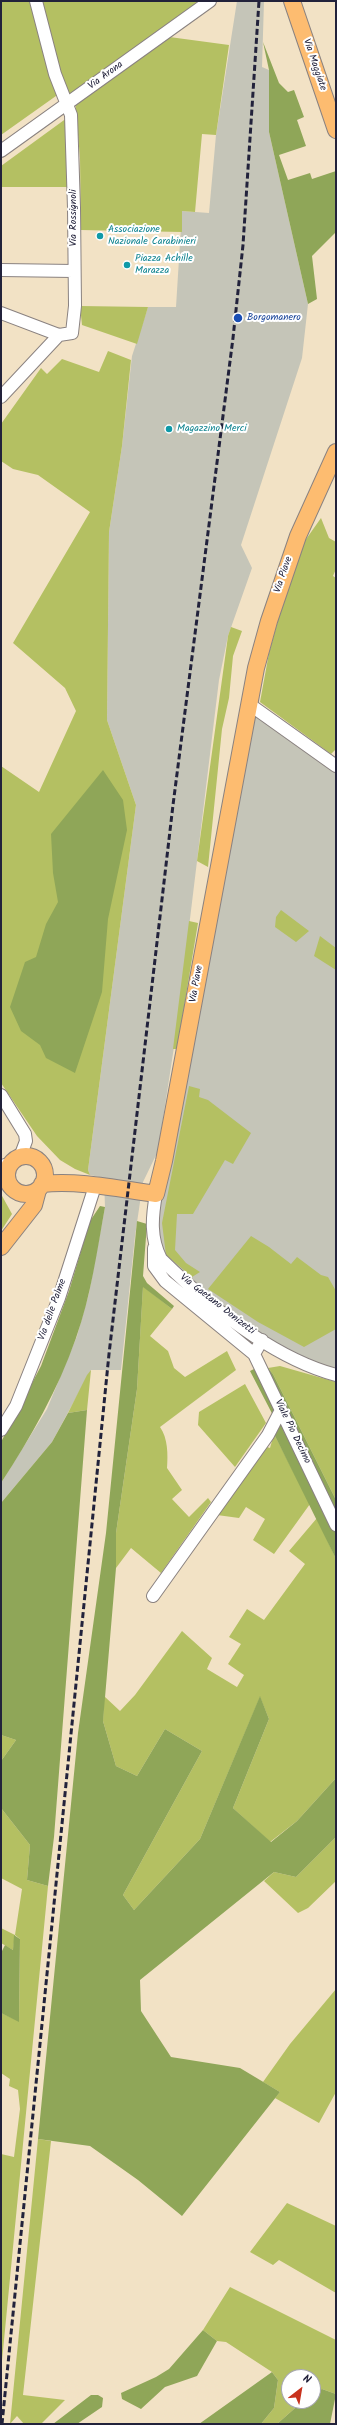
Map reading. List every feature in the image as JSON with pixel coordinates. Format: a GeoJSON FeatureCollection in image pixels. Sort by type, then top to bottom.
{"type":"FeatureCollection","features":[{"type":"Feature","properties":{"kind":"main road","name":"Via Maggiate"},"geometry":{"type":"LineString","coordinates":[[292,1],[336,130]]}},
{"type":"Feature","properties":{"kind":"main road","name":"Via Piave"},"geometry":{"type":"LineString","coordinates":[[156,1194],[164,1161],[249,704],[269,621],[298,536],[336,452]]}},
{"type":"Feature","properties":{"kind":"main road"},"geometry":{"type":"LineString","coordinates":[[10,1233],[18,1208],[7,1183],[7,1170],[10,1162],[31,1157],[40,1163],[90,1185]]}},
{"type":"Feature","properties":{"kind":"main road"},"geometry":{"type":"LineString","coordinates":[[1,1247],[10,1233],[34,1205],[45,1173],[40,1163]]}},
{"type":"Feature","properties":{"kind":"main road"},"geometry":{"type":"LineString","coordinates":[[7,1183],[26,1194],[40,1187],[58,1182],[156,1194]]}},
{"type":"Feature","properties":{"kind":"street","name":"Via Rossignoli"},"geometry":{"type":"LineString","coordinates":[[36,1],[56,74],[68,104],[71,116],[74,187],[72,333],[58,335]]}},
{"type":"Feature","properties":{"kind":"street","name":"Via Arona"},"geometry":{"type":"LineString","coordinates":[[1,151],[210,1]]}},
{"type":"Feature","properties":{"kind":"street"},"geometry":{"type":"LineString","coordinates":[[1,270],[74,271]]}},
{"type":"Feature","properties":{"kind":"street"},"geometry":{"type":"LineString","coordinates":[[1,312],[58,335],[1,397]]}},
{"type":"Feature","properties":{"kind":"street"},"geometry":{"type":"LineString","coordinates":[[249,704],[333,759]]}},
{"type":"Feature","properties":{"kind":"street"},"geometry":{"type":"LineString","coordinates":[[1,1095],[25,1134],[26,1141],[10,1162]]}},
{"type":"Feature","properties":{"kind":"street","name":"Via delle Palme"},"geometry":{"type":"LineString","coordinates":[[1,1430],[16,1406],[59,1298],[90,1185]]}},
{"type":"Feature","properties":{"kind":"street","name":"Via Gaetano Donizetti"},"geometry":{"type":"LineString","coordinates":[[156,1194],[152,1212],[155,1247],[161,1259],[171,1270],[262,1340],[293,1360],[313,1369],[336,1375]]}},
{"type":"Feature","properties":{"kind":"street"},"geometry":{"type":"LineString","coordinates":[[155,1247],[154,1266],[165,1281],[254,1354],[262,1340]]}},
{"type":"Feature","properties":{"kind":"street","name":"Viale Pio Decimo"},"geometry":{"type":"LineString","coordinates":[[254,1354],[336,1525]]}},
{"type":"Feature","properties":{"kind":"street"},"geometry":{"type":"LineString","coordinates":[[153,1596],[268,1435],[281,1410]]}},
{"type":"Feature","properties":{"kind":"shaded area"},"geometry":{"type":"Polygon","coordinates":[[[237,1],[264,1],[262,67],[269,70],[269,132],[308,304],[302,358],[241,545],[252,568],[228,636],[219,680],[176,1034],[158,1151],[143,1182],[135,1236],[121,1370],[91,1370],[52,1442],[1,1503],[1,1483],[47,1409],[77,1336],[89,1293],[105,1207],[104,1178],[90,1175],[88,1170],[136,805],[107,720],[109,532],[122,446],[132,356],[148,307],[176,307],[182,211],[209,213],[216,135],[237,1]]]}},
{"type":"Feature","properties":{"kind":"shaded area"},"geometry":{"type":"Polygon","coordinates":[[[249,704],[336,766],[336,1375],[293,1360],[171,1269],[153,1232],[249,704]]]}},
{"type":"Feature","properties":{"kind":"green space"},"geometry":{"type":"Polygon","coordinates":[[[1,1],[210,1],[162,36],[229,45],[216,135],[202,134],[195,212],[182,211],[182,232],[81,230],[80,158],[75,99],[63,91],[1,135],[1,1]]]}},
{"type":"Feature","properties":{"kind":"green space"},"geometry":{"type":"Polygon","coordinates":[[[263,42],[279,83],[288,92],[294,90],[304,117],[297,120],[306,146],[279,155],[288,180],[310,173],[312,179],[336,171],[336,232],[312,256],[317,299],[308,304],[269,132],[269,70],[263,42]]]}},
{"type":"Feature","properties":{"kind":"green space"},"geometry":{"type":"Polygon","coordinates":[[[71,115],[74,187],[1,187],[1,166],[71,115]]]}},
{"type":"Feature","properties":{"kind":"green space"},"geometry":{"type":"Polygon","coordinates":[[[80,306],[148,307],[137,344],[82,325],[80,306]]]}},
{"type":"Feature","properties":{"kind":"green space"},"geometry":{"type":"Polygon","coordinates":[[[108,351],[131,360],[122,446],[109,532],[107,720],[136,805],[88,1170],[90,1175],[75,1169],[60,1160],[37,1136],[1,1083],[1,766],[39,792],[76,711],[65,688],[13,643],[90,512],[38,475],[13,469],[1,461],[1,424],[41,368],[47,374],[62,359],[99,372],[108,351]]]}},
{"type":"Feature","properties":{"kind":"green space"},"geometry":{"type":"Polygon","coordinates":[[[321,518],[329,538],[336,542],[336,569],[333,576],[336,578],[336,749],[331,754],[260,702],[269,653],[297,552],[321,518]]]}},
{"type":"Feature","properties":{"kind":"green space"},"geometry":{"type":"Polygon","coordinates":[[[231,627],[242,631],[233,656],[229,698],[222,729],[208,867],[197,861],[228,636],[231,627]]]}},
{"type":"Feature","properties":{"kind":"green space"},"geometry":{"type":"Polygon","coordinates":[[[103,770],[123,800],[127,830],[108,919],[102,992],[75,1073],[46,1058],[40,1045],[21,1031],[10,1007],[25,962],[36,957],[46,924],[58,902],[53,873],[51,834],[103,770]]]}},
{"type":"Feature","properties":{"kind":"green space"},"geometry":{"type":"Polygon","coordinates":[[[281,910],[309,931],[296,942],[275,927],[276,917],[281,910]]]}},
{"type":"Feature","properties":{"kind":"green space"},"geometry":{"type":"Polygon","coordinates":[[[189,921],[198,923],[177,1049],[173,1049],[189,921]]]}},
{"type":"Feature","properties":{"kind":"green space"},"geometry":{"type":"Polygon","coordinates":[[[320,936],[336,948],[336,970],[314,956],[320,936]]]}},
{"type":"Feature","properties":{"kind":"green space"},"geometry":{"type":"Polygon","coordinates":[[[189,1086],[200,1089],[199,1097],[208,1100],[251,1133],[233,1164],[225,1160],[193,1214],[177,1214],[175,1250],[186,1263],[200,1272],[192,1277],[166,1255],[162,1223],[189,1086]]]}},
{"type":"Feature","properties":{"kind":"green space"},"geometry":{"type":"Polygon","coordinates":[[[1,1194],[12,1214],[1,1231],[1,1194]]]}},
{"type":"Feature","properties":{"kind":"green space"},"geometry":{"type":"Polygon","coordinates":[[[100,1206],[105,1207],[90,1290],[76,1338],[61,1376],[43,1413],[1,1483],[1,1442],[41,1366],[69,1291],[90,1221],[100,1206]]]}},
{"type":"Feature","properties":{"kind":"green space"},"geometry":{"type":"Polygon","coordinates":[[[137,1221],[147,1224],[143,1276],[147,1283],[174,1306],[172,1309],[143,1287],[137,1389],[116,1533],[116,1568],[103,1721],[116,1766],[137,1776],[165,1729],[202,1751],[123,1895],[134,1910],[200,1839],[260,1696],[269,1719],[233,1808],[271,1842],[297,1821],[336,1778],[336,1837],[296,1877],[274,1872],[140,1980],[141,2011],[171,2057],[240,2068],[280,2092],[182,2216],[138,2180],[90,2146],[38,2139],[78,1733],[106,1533],[137,1221]]]}},
{"type":"Feature","properties":{"kind":"green space"},"geometry":{"type":"Polygon","coordinates":[[[251,1236],[269,1247],[291,1264],[297,1257],[321,1275],[328,1277],[336,1291],[336,1329],[304,1347],[258,1322],[208,1289],[251,1236]]]}},
{"type":"Feature","properties":{"kind":"green space"},"geometry":{"type":"Polygon","coordinates":[[[143,1286],[172,1309],[150,1336],[168,1351],[174,1368],[185,1377],[227,1351],[236,1370],[160,1427],[166,1441],[167,1468],[182,1490],[172,1499],[189,1517],[208,1498],[211,1502],[161,1573],[131,1548],[116,1568],[116,1533],[137,1389],[143,1286]]]}},
{"type":"Feature","properties":{"kind":"green space"},"geometry":{"type":"Polygon","coordinates":[[[260,1366],[268,1368],[273,1374],[336,1500],[336,1559],[274,1434],[278,1425],[250,1371],[260,1366]]]}},
{"type":"Feature","properties":{"kind":"green space"},"geometry":{"type":"Polygon","coordinates":[[[280,1366],[336,1382],[336,1500],[273,1374],[268,1368],[280,1366]]]}},
{"type":"Feature","properties":{"kind":"green space"},"geometry":{"type":"Polygon","coordinates":[[[91,1370],[87,1410],[68,1413],[87,1375],[91,1370]]]}},
{"type":"Feature","properties":{"kind":"green space"},"geometry":{"type":"Polygon","coordinates":[[[245,1384],[266,1423],[235,1467],[198,1425],[199,1412],[245,1384]]]}},
{"type":"Feature","properties":{"kind":"green space"},"geometry":{"type":"Polygon","coordinates":[[[87,1410],[54,1837],[48,1886],[27,1880],[30,1845],[1,1808],[1,1761],[16,1740],[1,1735],[1,1503],[52,1442],[68,1413],[87,1410]]]}},
{"type":"Feature","properties":{"kind":"green space"},"geometry":{"type":"Polygon","coordinates":[[[274,1434],[310,1504],[274,1554],[253,1540],[265,1519],[246,1507],[239,1518],[217,1515],[264,1446],[270,1448],[274,1434]]]}},
{"type":"Feature","properties":{"kind":"green space"},"geometry":{"type":"Polygon","coordinates":[[[317,1518],[336,1559],[336,1778],[297,1821],[270,1842],[233,1808],[269,1719],[260,1697],[200,1839],[134,1910],[123,1895],[202,1751],[165,1729],[137,1776],[116,1766],[103,1721],[104,1696],[120,1711],[135,1695],[182,1631],[212,1658],[207,1669],[237,1687],[244,1675],[228,1664],[241,1644],[229,1637],[247,1609],[264,1620],[305,1564],[289,1551],[317,1518]]]}},
{"type":"Feature","properties":{"kind":"green space"},"geometry":{"type":"Polygon","coordinates":[[[1,1735],[16,1740],[1,1761],[1,1735]]]}},
{"type":"Feature","properties":{"kind":"green space"},"geometry":{"type":"Polygon","coordinates":[[[1,1808],[30,1845],[27,1880],[48,1886],[1,2371],[1,2154],[14,2157],[20,2109],[18,2090],[9,2086],[10,2079],[1,2073],[1,2013],[19,2021],[20,1939],[15,1935],[22,1889],[1,1878],[1,1808]]]}},
{"type":"Feature","properties":{"kind":"green space"},"geometry":{"type":"Polygon","coordinates":[[[336,1837],[336,1881],[308,1908],[298,1913],[264,1881],[274,1872],[296,1877],[336,1837]]]}},
{"type":"Feature","properties":{"kind":"green space"},"geometry":{"type":"Polygon","coordinates":[[[1,1928],[15,1935],[13,1950],[1,1943],[1,1928]]]}},
{"type":"Feature","properties":{"kind":"green space"},"geometry":{"type":"Polygon","coordinates":[[[14,1935],[20,1939],[19,2022],[1,2013],[1,1953],[5,1945],[13,1950],[14,1935]]]}},
{"type":"Feature","properties":{"kind":"green space"},"geometry":{"type":"Polygon","coordinates":[[[336,1989],[336,2092],[319,2123],[275,2098],[280,2092],[263,2082],[290,2044],[336,1989]]]}},
{"type":"Feature","properties":{"kind":"green space"},"geometry":{"type":"Polygon","coordinates":[[[38,2139],[51,2141],[23,2395],[65,2400],[41,2424],[24,2424],[17,2416],[10,2424],[38,2139]]]}},
{"type":"Feature","properties":{"kind":"green space"},"geometry":{"type":"Polygon","coordinates":[[[287,2203],[336,2226],[336,2293],[279,2260],[273,2265],[250,2252],[287,2203]]]}},
{"type":"Feature","properties":{"kind":"green space"},"geometry":{"type":"Polygon","coordinates":[[[230,2287],[336,2340],[336,2394],[321,2389],[321,2369],[281,2369],[281,2409],[294,2409],[277,2424],[261,2424],[274,2408],[278,2380],[272,2372],[226,2342],[217,2341],[203,2330],[230,2287]]]}},
{"type":"Feature","properties":{"kind":"green space"},"geometry":{"type":"Polygon","coordinates":[[[203,2330],[217,2341],[197,2376],[165,2387],[141,2409],[122,2399],[121,2393],[156,2377],[169,2369],[203,2330]]]}},
{"type":"Feature","properties":{"kind":"green space"},"geometry":{"type":"Polygon","coordinates":[[[272,2372],[278,2380],[274,2408],[261,2424],[199,2424],[272,2372]]]}},
{"type":"Feature","properties":{"kind":"green space"},"geometry":{"type":"Polygon","coordinates":[[[321,2389],[336,2394],[330,2424],[277,2424],[294,2409],[321,2409],[321,2389]]]}},
{"type":"Feature","properties":{"kind":"green space"},"geometry":{"type":"Polygon","coordinates":[[[91,2395],[98,2395],[103,2398],[102,2407],[77,2424],[53,2424],[91,2395]]]}},
{"type":"Feature","properties":{"kind":"railway"},"geometry":{"type":"LineString","coordinates":[[2,2424],[109,1354],[173,805],[233,338],[243,245],[259,1]]}},
{"type":"Feature","properties":{"kind":"place","name":"Associazione Nazionale Carabinieri"},"geometry":{"type":"Point","coordinates":[100,236]}},
{"type":"Feature","properties":{"kind":"place","name":"Piazza Achille Marazza"},"geometry":{"type":"Point","coordinates":[127,265]}},
{"type":"Feature","properties":{"kind":"place","name":"Borgomanero"},"geometry":{"type":"Point","coordinates":[238,318]}},
{"type":"Feature","properties":{"kind":"place","name":"Magazzino Merci"},"geometry":{"type":"Point","coordinates":[169,429]}}]}
